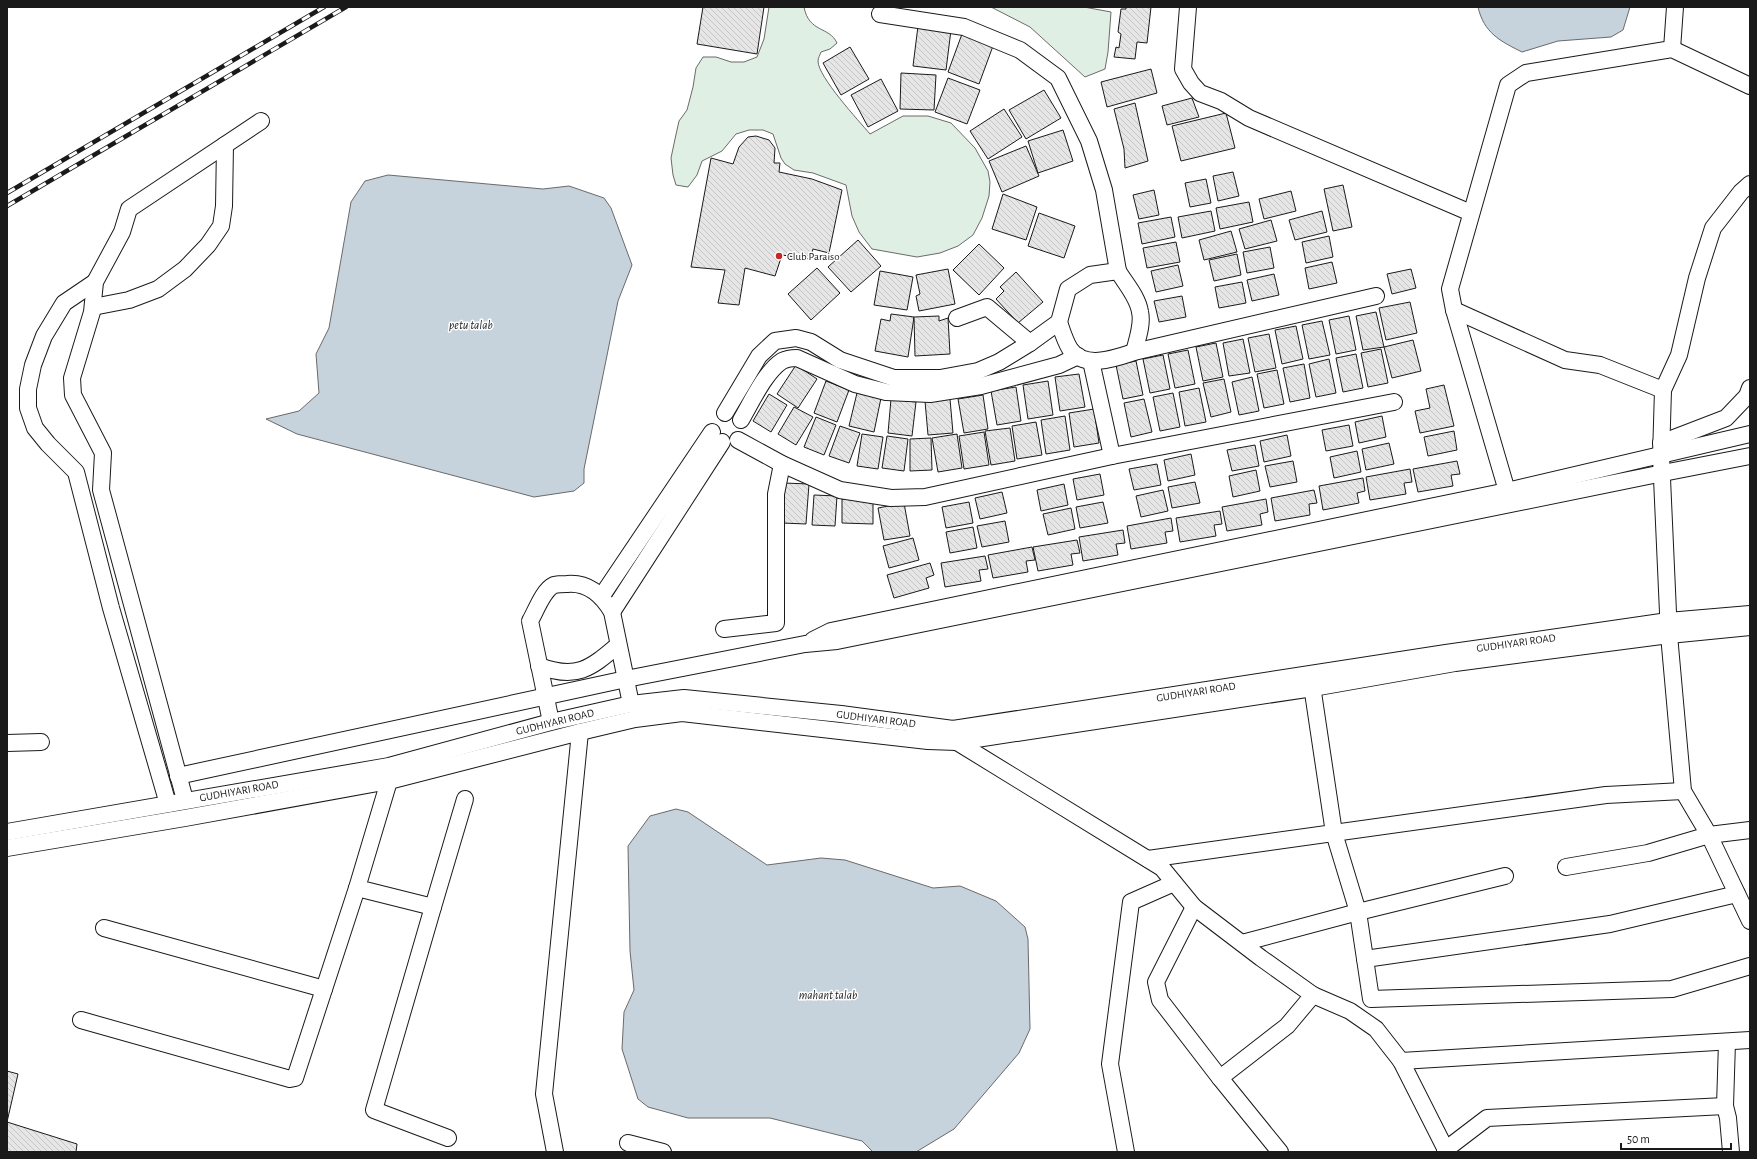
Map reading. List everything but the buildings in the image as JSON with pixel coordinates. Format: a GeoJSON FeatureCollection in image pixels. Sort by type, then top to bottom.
{"type":"FeatureCollection","features":[{"type":"Feature","properties":{"kind":"street"},"geometry":{"type":"LineString","coordinates":[[1188,7],[1183,69],[1191,83],[1200,93],[1221,101],[1249,118],[1471,213]]}},
{"type":"Feature","properties":{"kind":"street"},"geometry":{"type":"LineString","coordinates":[[1672,50],[1675,7]]}},
{"type":"Feature","properties":{"kind":"street"},"geometry":{"type":"LineString","coordinates":[[880,14],[964,27],[1020,50],[1058,78],[1089,141],[1104,190],[1118,271],[1136,300],[1141,312],[1140,327],[1134,352]]}},
{"type":"Feature","properties":{"kind":"street"},"geometry":{"type":"LineString","coordinates":[[1507,492],[1454,310],[1450,289],[1508,85],[1526,73],[1672,50],[1750,86]]}},
{"type":"Feature","properties":{"kind":"street"},"geometry":{"type":"LineString","coordinates":[[185,800],[101,490],[103,453],[73,395],[72,378],[93,307],[95,282],[122,232],[129,209],[261,121]]}},
{"type":"Feature","properties":{"kind":"street"},"geometry":{"type":"LineString","coordinates":[[93,307],[129,300],[158,289],[185,270],[208,245],[221,226],[224,206],[225,145]]}},
{"type":"Feature","properties":{"kind":"street"},"geometry":{"type":"LineString","coordinates":[[1750,184],[1741,192],[1713,228],[1697,278],[1679,355],[1662,390],[1661,450],[1669,628],[1683,792],[1708,835],[1750,921]]}},
{"type":"Feature","properties":{"kind":"street"},"geometry":{"type":"LineString","coordinates":[[1118,271],[1090,275],[1068,289],[1058,322],[1030,343],[999,362],[940,386],[894,378],[840,360],[811,342],[796,338],[775,341],[759,356],[725,413],[718,417],[713,424],[724,438],[840,490],[892,498],[925,497],[1112,456],[1394,402]]}},
{"type":"Feature","properties":{"kind":"street"},"geometry":{"type":"LineString","coordinates":[[95,282],[64,303],[44,336],[33,365],[28,389],[28,408],[35,428],[48,444],[76,472],[111,608],[168,804]]}},
{"type":"Feature","properties":{"kind":"street"},"geometry":{"type":"LineString","coordinates":[[741,420],[769,374],[782,361],[790,358],[797,358],[855,384],[886,392],[995,382],[1084,359],[1112,360],[1134,352],[1376,296]]}},
{"type":"Feature","properties":{"kind":"street"},"geometry":{"type":"LineString","coordinates":[[957,318],[987,307],[1030,343]]}},
{"type":"Feature","properties":{"kind":"street"},"geometry":{"type":"LineString","coordinates":[[1454,310],[1564,360],[1600,365],[1662,390]]}},
{"type":"Feature","properties":{"kind":"street"},"geometry":{"type":"LineString","coordinates":[[1058,322],[1070,349],[1084,359],[1112,456]]}},
{"type":"Feature","properties":{"kind":"street"},"geometry":{"type":"LineString","coordinates":[[1661,450],[1726,418],[1747,396],[1750,388]]}},
{"type":"Feature","properties":{"kind":"street"},"geometry":{"type":"LineString","coordinates":[[601,597],[724,438],[742,435],[743,428],[741,420],[734,414],[725,413]]}},
{"type":"Feature","properties":{"kind":"street"},"geometry":{"type":"LineString","coordinates":[[805,644],[831,631],[1507,492],[1661,450],[1750,434]]}},
{"type":"Feature","properties":{"kind":"street"},"geometry":{"type":"LineString","coordinates":[[612,612],[724,438]]}},
{"type":"Feature","properties":{"kind":"street"},"geometry":{"type":"LineString","coordinates":[[178,776],[626,679],[805,644],[837,642],[1663,472],[1750,456]]}},
{"type":"Feature","properties":{"kind":"street"},"geometry":{"type":"LineString","coordinates":[[724,629],[776,623],[776,494],[782,464]]}},
{"type":"Feature","properties":{"kind":"street"},"geometry":{"type":"LineString","coordinates":[[551,722],[530,621],[545,594],[554,585],[574,583],[588,586],[601,597],[612,612],[631,704]]}},
{"type":"Feature","properties":{"kind":"street","name":"GUDHIYARI ROAD"},"geometry":{"type":"LineString","coordinates":[[7,848],[185,818],[389,781],[635,719],[682,713],[928,741],[1312,681],[1455,663],[1750,614]]}},
{"type":"Feature","properties":{"kind":"street","name":"GUDHIYARI ROAD"},"geometry":{"type":"LineString","coordinates":[[1669,628],[1750,627]]}},
{"type":"Feature","properties":{"kind":"street"},"geometry":{"type":"LineString","coordinates":[[539,666],[556,673],[574,673],[592,666],[618,645]]}},
{"type":"Feature","properties":{"kind":"street"},"geometry":{"type":"LineString","coordinates":[[1312,681],[1334,833],[1358,912],[1376,1029]]}},
{"type":"Feature","properties":{"kind":"street","name":"GUDHIYARI ROAD"},"geometry":{"type":"LineString","coordinates":[[7,832],[185,800],[389,766],[551,722],[631,704],[684,698],[841,714],[955,736]]}},
{"type":"Feature","properties":{"kind":"street"},"geometry":{"type":"LineString","coordinates":[[555,1152],[544,1094],[580,732]]}},
{"type":"Feature","properties":{"kind":"street"},"geometry":{"type":"LineString","coordinates":[[955,736],[1162,868],[1194,906],[1242,943],[1313,994],[1350,1011],[1376,1029],[1401,1061],[1446,1151],[1488,1118],[1725,1106]]}},
{"type":"Feature","properties":{"kind":"street"},"geometry":{"type":"LineString","coordinates":[[7,743],[41,742]]}},
{"type":"Feature","properties":{"kind":"street"},"geometry":{"type":"LineString","coordinates":[[81,1020],[290,1079],[295,1078],[357,888],[389,781]]}},
{"type":"Feature","properties":{"kind":"street"},"geometry":{"type":"LineString","coordinates":[[1148,859],[1606,795],[1683,792]]}},
{"type":"Feature","properties":{"kind":"street"},"geometry":{"type":"LineString","coordinates":[[448,1138],[374,1110],[465,799]]}},
{"type":"Feature","properties":{"kind":"street"},"geometry":{"type":"LineString","coordinates":[[1566,867],[1648,854],[1708,835],[1750,830]]}},
{"type":"Feature","properties":{"kind":"street"},"geometry":{"type":"LineString","coordinates":[[1242,943],[1358,912],[1506,876]]}},
{"type":"Feature","properties":{"kind":"street"},"geometry":{"type":"LineString","coordinates":[[1126,1152],[1110,1064],[1131,902],[1174,883]]}},
{"type":"Feature","properties":{"kind":"street"},"geometry":{"type":"LineString","coordinates":[[357,888],[433,906]]}},
{"type":"Feature","properties":{"kind":"street"},"geometry":{"type":"LineString","coordinates":[[1365,958],[1610,924],[1737,894]]}},
{"type":"Feature","properties":{"kind":"street"},"geometry":{"type":"LineString","coordinates":[[1194,906],[1156,982],[1160,1000],[1220,1078],[1280,1152]]}},
{"type":"Feature","properties":{"kind":"street"},"geometry":{"type":"LineString","coordinates":[[104,928],[324,989]]}},
{"type":"Feature","properties":{"kind":"street"},"geometry":{"type":"LineString","coordinates":[[1372,999],[1672,989],[1750,966]]}},
{"type":"Feature","properties":{"kind":"street"},"geometry":{"type":"LineString","coordinates":[[1220,1078],[1287,1026],[1313,994]]}},
{"type":"Feature","properties":{"kind":"street"},"geometry":{"type":"LineString","coordinates":[[1401,1061],[1750,1040]]}},
{"type":"Feature","properties":{"kind":"street"},"geometry":{"type":"LineString","coordinates":[[1727,1042],[1725,1106],[1728,1118],[1731,1152]]}},
{"type":"Feature","properties":{"kind":"street"},"geometry":{"type":"LineString","coordinates":[[628,1143],[663,1152]]}},
{"type":"Feature","properties":{"kind":"green space"},"geometry":{"type":"Polygon","coordinates":[[[769,7],[804,7],[810,21],[829,34],[837,43],[830,49],[821,52],[818,61],[820,68],[840,99],[870,134],[903,116],[928,116],[951,123],[975,148],[988,171],[990,182],[989,196],[982,218],[973,235],[958,246],[940,253],[917,257],[872,249],[859,232],[852,216],[846,185],[813,173],[794,170],[785,164],[781,158],[773,134],[763,130],[749,130],[736,134],[722,151],[702,161],[697,175],[688,187],[676,185],[671,158],[679,121],[687,110],[696,68],[703,57],[716,57],[731,62],[744,62],[757,57],[764,39],[769,7]]]}},
{"type":"Feature","properties":{"kind":"green space"},"geometry":{"type":"Polygon","coordinates":[[[991,7],[1084,7],[1111,12],[1108,52],[1105,69],[1085,77],[1030,27],[991,7]]]}},
{"type":"Feature","properties":{"kind":"water"},"geometry":{"type":"Polygon","coordinates":[[[1478,7],[1630,7],[1623,30],[1611,37],[1558,41],[1522,52],[1500,40],[1489,30],[1484,23],[1478,7]]]}},
{"type":"Feature","properties":{"kind":"water","name":"petu talab"},"geometry":{"type":"Polygon","coordinates":[[[388,175],[543,189],[569,186],[604,198],[611,208],[632,265],[618,301],[584,469],[584,483],[574,491],[534,497],[297,434],[266,419],[299,411],[319,393],[316,354],[329,328],[351,202],[365,181],[388,175]]]}},
{"type":"Feature","properties":{"kind":"water","name":"mahant talab"},"geometry":{"type":"Polygon","coordinates":[[[676,809],[688,812],[767,865],[821,858],[845,860],[933,888],[960,886],[996,901],[1025,927],[1028,939],[1030,1029],[1019,1053],[954,1129],[916,1152],[873,1152],[862,1141],[770,1118],[688,1118],[648,1107],[638,1099],[622,1049],[624,1012],[634,990],[630,951],[628,846],[650,816],[676,809]]]}},
{"type":"Feature","properties":{"kind":"railway"},"geometry":{"type":"LineString","coordinates":[[7,193],[324,7]]}},
{"type":"Feature","properties":{"kind":"railway"},"geometry":{"type":"LineString","coordinates":[[7,206],[346,7]]}},
{"type":"Feature","properties":{"kind":"place","name":"Club Paraiso"},"geometry":{"type":"Point","coordinates":[779,256]}}]}
